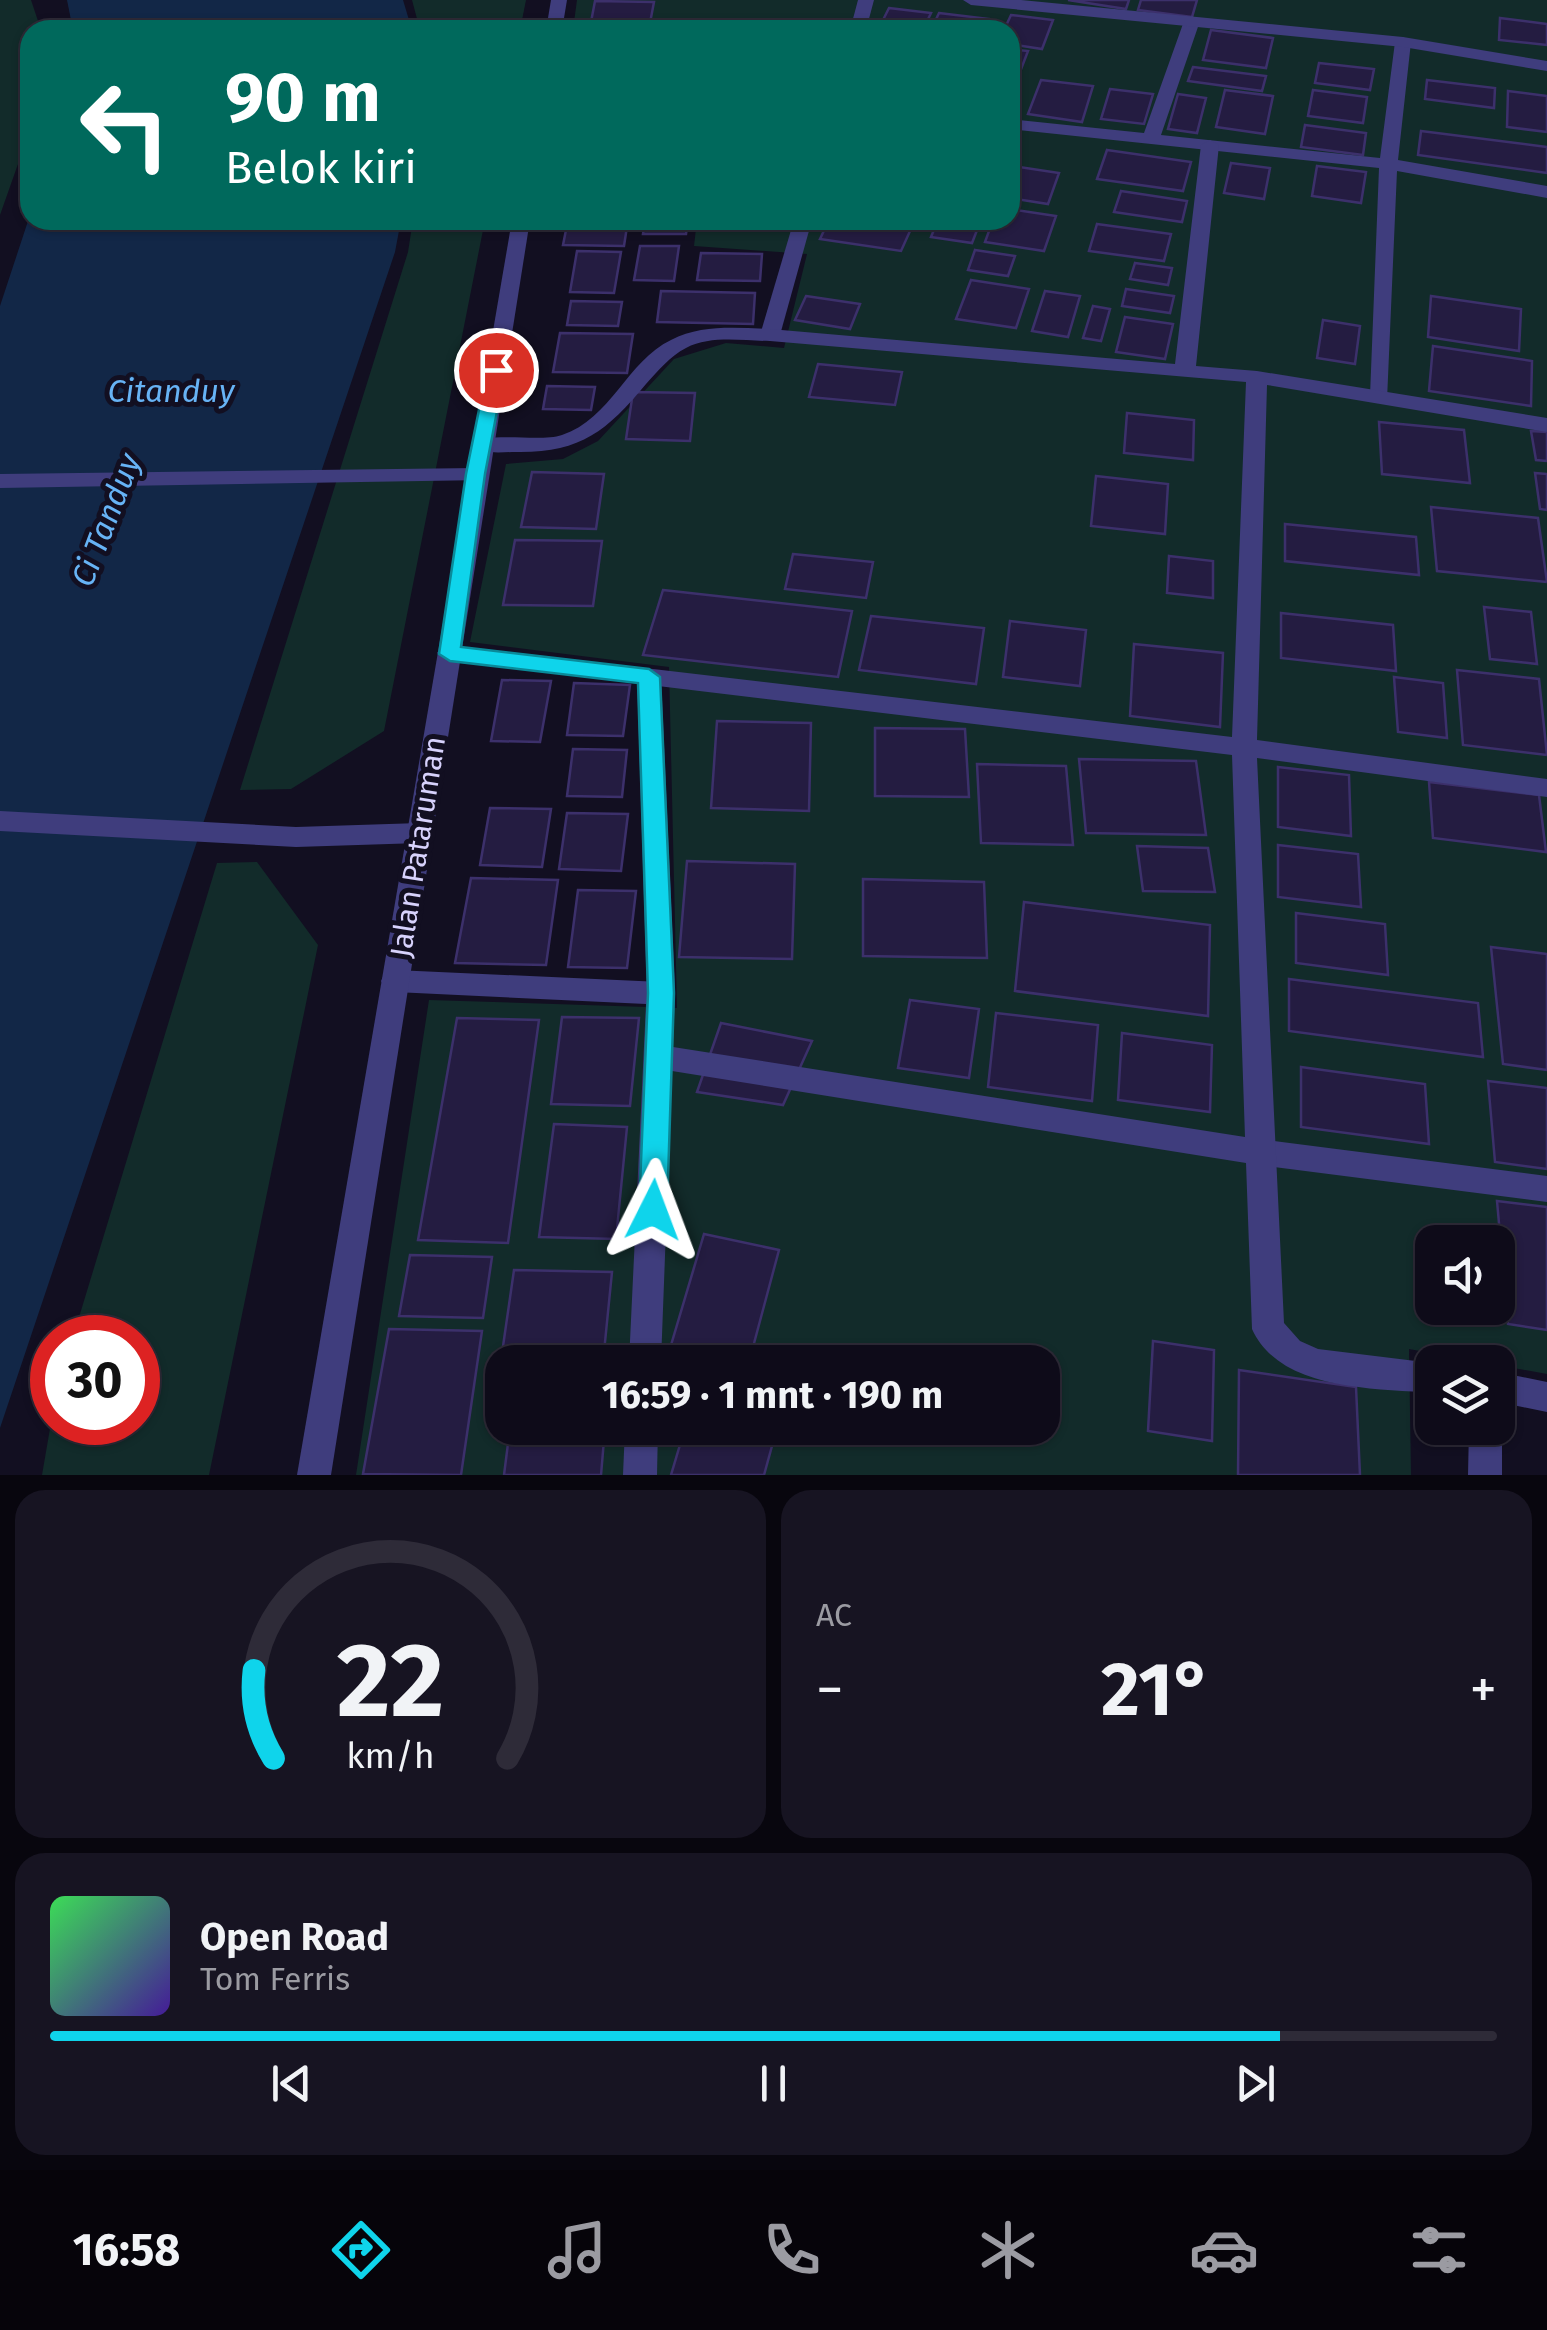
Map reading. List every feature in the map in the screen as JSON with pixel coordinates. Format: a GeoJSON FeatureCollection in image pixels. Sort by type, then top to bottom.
{"type":"FeatureCollection","features":[{"type":"Feature","properties":{"kind":"street"},"geometry":{"type":"LineString","coordinates":[[971,0],[1403,42],[1547,66]]}},
{"type":"Feature","properties":{"kind":"street"},"geometry":{"type":"LineString","coordinates":[[1150,138],[1192,22]]}},
{"type":"Feature","properties":{"kind":"street"},"geometry":{"type":"LineString","coordinates":[[1380,396],[1388,164],[1403,42]]}},
{"type":"Feature","properties":{"kind":"street"},"geometry":{"type":"LineString","coordinates":[[1020,125],[1388,164],[1547,192]]}},
{"type":"Feature","properties":{"kind":"street"},"geometry":{"type":"LineString","coordinates":[[1185,369],[1210,144]]}},
{"type":"Feature","properties":{"kind":"street","name":"Jalan Pataruman"},"geometry":{"type":"LineString","coordinates":[[314,1475],[450,654],[476,474],[520,230]]}},
{"type":"Feature","properties":{"kind":"street"},"geometry":{"type":"LineString","coordinates":[[770,335],[800,230]]}},
{"type":"Feature","properties":{"kind":"street"},"geometry":{"type":"LineString","coordinates":[[484,445],[553,446],[582,436],[607,418],[663,353],[700,336],[770,335],[1185,369],[1380,396],[1547,425]]}},
{"type":"Feature","properties":{"kind":"street"},"geometry":{"type":"LineString","coordinates":[[1257,377],[1244,747],[1268,1329],[1288,1352],[1317,1364],[1415,1376]]}},
{"type":"Feature","properties":{"kind":"street"},"geometry":{"type":"LineString","coordinates":[[0,482],[476,474]]}},
{"type":"Feature","properties":{"kind":"street"},"geometry":{"type":"LineString","coordinates":[[450,654],[1244,747],[1547,788]]}},
{"type":"Feature","properties":{"kind":"street"},"geometry":{"type":"LineString","coordinates":[[646,1345],[661,993],[649,677]]}},
{"type":"Feature","properties":{"kind":"street"},"geometry":{"type":"LineString","coordinates":[[0,820],[296,837],[420,834]]}},
{"type":"Feature","properties":{"kind":"street"},"geometry":{"type":"LineString","coordinates":[[396,982],[661,993]]}},
{"type":"Feature","properties":{"kind":"street"},"geometry":{"type":"LineString","coordinates":[[660,1056],[1258,1152],[1547,1188]]}},
{"type":"Feature","properties":{"kind":"street"},"geometry":{"type":"LineString","coordinates":[[1515,1390],[1547,1397]]}},
{"type":"Feature","properties":{"kind":"street"},"geometry":{"type":"LineString","coordinates":[[640,1475],[641,1445]]}},
{"type":"Feature","properties":{"kind":"street"},"geometry":{"type":"LineString","coordinates":[[1485,1445],[1485,1475]]}},
{"type":"Feature","properties":{"kind":"green space"},"geometry":{"type":"Polygon","coordinates":[[[0,0],[31,0],[38,20],[20,20],[20,158],[0,215],[0,0]]]}},
{"type":"Feature","properties":{"kind":"green space"},"geometry":{"type":"Polygon","coordinates":[[[412,0],[526,0],[522,20],[417,20],[412,0]]]}},
{"type":"Feature","properties":{"kind":"green space"},"geometry":{"type":"Polygon","coordinates":[[[577,0],[1547,0],[1547,1374],[1515,1368],[1515,1345],[1415,1345],[1415,1350],[1409,1349],[1411,1475],[356,1475],[429,1000],[677,1008],[669,667],[470,642],[506,464],[563,459],[598,441],[674,359],[726,343],[784,348],[807,254],[694,246],[696,230],[1020,230],[1020,20],[574,20],[577,0]]]}},
{"type":"Feature","properties":{"kind":"green space"},"geometry":{"type":"Polygon","coordinates":[[[411,230],[483,230],[384,731],[291,789],[240,790],[408,252],[411,230]]]}},
{"type":"Feature","properties":{"kind":"green space"},"geometry":{"type":"Polygon","coordinates":[[[257,862],[318,945],[209,1475],[42,1475],[47,1445],[160,1445],[160,1315],[80,1315],[217,863],[257,862]]]}},
{"type":"Feature","properties":{"kind":"water"},"geometry":{"type":"Polygon","coordinates":[[[67,0],[403,0],[409,20],[71,20],[67,0]]]}},
{"type":"Feature","properties":{"kind":"water","name":"Citanduy"},"geometry":{"type":"Polygon","coordinates":[[[25,230],[399,230],[395,252],[38,1315],[30,1315],[30,1339],[0,1428],[0,306],[25,230]]]}},
{"type":"Feature","properties":{"kind":"building"},"geometry":{"type":"Polygon","coordinates":[[[1068,0],[1129,0],[1126,9],[1068,0]]]}},
{"type":"Feature","properties":{"kind":"building"},"geometry":{"type":"Polygon","coordinates":[[[1141,0],[1197,0],[1192,17],[1138,10],[1141,0]]]}},
{"type":"Feature","properties":{"kind":"building"},"geometry":{"type":"Polygon","coordinates":[[[595,1],[654,2],[651,20],[591,20],[595,1]]]}},
{"type":"Feature","properties":{"kind":"building"},"geometry":{"type":"Polygon","coordinates":[[[889,8],[931,13],[928,20],[883,20],[889,8]]]}},
{"type":"Feature","properties":{"kind":"building"},"geometry":{"type":"Polygon","coordinates":[[[939,13],[989,19],[989,20],[936,20],[939,13]]]}},
{"type":"Feature","properties":{"kind":"building"},"geometry":{"type":"Polygon","coordinates":[[[1011,15],[1053,20],[1042,49],[1020,46],[1020,20],[1009,20],[1011,15]]]}},
{"type":"Feature","properties":{"kind":"building"},"geometry":{"type":"Polygon","coordinates":[[[1500,18],[1547,24],[1547,45],[1499,40],[1500,18]]]}},
{"type":"Feature","properties":{"kind":"building"},"geometry":{"type":"Polygon","coordinates":[[[1211,30],[1273,38],[1266,68],[1203,60],[1211,30]]]}},
{"type":"Feature","properties":{"kind":"building"},"geometry":{"type":"Polygon","coordinates":[[[1020,50],[1028,51],[1020,72],[1020,50]]]}},
{"type":"Feature","properties":{"kind":"building"},"geometry":{"type":"Polygon","coordinates":[[[1319,63],[1374,69],[1370,90],[1315,83],[1319,63]]]}},
{"type":"Feature","properties":{"kind":"building"},"geometry":{"type":"Polygon","coordinates":[[[1193,67],[1266,76],[1262,91],[1188,81],[1193,67]]]}},
{"type":"Feature","properties":{"kind":"building"},"geometry":{"type":"Polygon","coordinates":[[[1041,80],[1093,86],[1082,122],[1028,114],[1041,80]]]}},
{"type":"Feature","properties":{"kind":"building"},"geometry":{"type":"Polygon","coordinates":[[[1427,80],[1495,88],[1494,108],[1425,99],[1427,80]]]}},
{"type":"Feature","properties":{"kind":"building"},"geometry":{"type":"Polygon","coordinates":[[[1110,89],[1153,94],[1144,124],[1101,119],[1110,89]]]}},
{"type":"Feature","properties":{"kind":"building"},"geometry":{"type":"Polygon","coordinates":[[[1225,90],[1273,96],[1265,134],[1216,127],[1225,90]]]}},
{"type":"Feature","properties":{"kind":"building"},"geometry":{"type":"Polygon","coordinates":[[[1313,90],[1367,97],[1363,123],[1308,116],[1313,90]]]}},
{"type":"Feature","properties":{"kind":"building"},"geometry":{"type":"Polygon","coordinates":[[[1508,91],[1547,96],[1547,132],[1507,127],[1508,91]]]}},
{"type":"Feature","properties":{"kind":"building"},"geometry":{"type":"Polygon","coordinates":[[[1178,94],[1206,98],[1197,133],[1168,129],[1178,94]]]}},
{"type":"Feature","properties":{"kind":"building"},"geometry":{"type":"Polygon","coordinates":[[[1305,125],[1366,133],[1363,155],[1301,147],[1305,125]]]}},
{"type":"Feature","properties":{"kind":"building"},"geometry":{"type":"Polygon","coordinates":[[[1421,131],[1547,147],[1547,173],[1418,155],[1421,131]]]}},
{"type":"Feature","properties":{"kind":"building"},"geometry":{"type":"Polygon","coordinates":[[[1107,150],[1191,162],[1183,191],[1097,179],[1107,150]]]}},
{"type":"Feature","properties":{"kind":"building"},"geometry":{"type":"Polygon","coordinates":[[[1231,163],[1270,168],[1264,199],[1224,193],[1231,163]]]}},
{"type":"Feature","properties":{"kind":"building"},"geometry":{"type":"Polygon","coordinates":[[[1317,166],[1366,172],[1361,203],[1312,196],[1317,166]]]}},
{"type":"Feature","properties":{"kind":"building"},"geometry":{"type":"Polygon","coordinates":[[[1020,167],[1059,173],[1048,204],[1020,200],[1020,167]]]}},
{"type":"Feature","properties":{"kind":"building"},"geometry":{"type":"Polygon","coordinates":[[[1121,191],[1187,201],[1182,222],[1114,212],[1121,191]]]}},
{"type":"Feature","properties":{"kind":"building"},"geometry":{"type":"Polygon","coordinates":[[[1020,211],[1056,216],[1044,251],[985,242],[989,230],[1020,230],[1020,211]]]}},
{"type":"Feature","properties":{"kind":"building"},"geometry":{"type":"Polygon","coordinates":[[[1097,224],[1171,234],[1164,261],[1089,251],[1097,224]]]}},
{"type":"Feature","properties":{"kind":"building"},"geometry":{"type":"Polygon","coordinates":[[[566,230],[626,230],[624,246],[563,245],[566,230]]]}},
{"type":"Feature","properties":{"kind":"building"},"geometry":{"type":"Polygon","coordinates":[[[644,230],[687,230],[686,234],[643,234],[644,230]]]}},
{"type":"Feature","properties":{"kind":"building"},"geometry":{"type":"Polygon","coordinates":[[[824,230],[910,230],[901,251],[820,239],[824,230]]]}},
{"type":"Feature","properties":{"kind":"building"},"geometry":{"type":"Polygon","coordinates":[[[934,230],[977,230],[972,243],[931,237],[934,230]]]}},
{"type":"Feature","properties":{"kind":"building"},"geometry":{"type":"Polygon","coordinates":[[[640,246],[679,246],[674,281],[634,280],[640,246]]]}},
{"type":"Feature","properties":{"kind":"building"},"geometry":{"type":"Polygon","coordinates":[[[975,250],[1015,256],[1008,276],[968,270],[975,250]]]}},
{"type":"Feature","properties":{"kind":"building"},"geometry":{"type":"Polygon","coordinates":[[[577,251],[621,252],[614,293],[570,292],[577,251]]]}},
{"type":"Feature","properties":{"kind":"building"},"geometry":{"type":"Polygon","coordinates":[[[701,253],[762,254],[760,281],[697,280],[701,253]]]}},
{"type":"Feature","properties":{"kind":"building"},"geometry":{"type":"Polygon","coordinates":[[[1135,263],[1172,268],[1168,285],[1130,279],[1135,263]]]}},
{"type":"Feature","properties":{"kind":"building"},"geometry":{"type":"Polygon","coordinates":[[[971,280],[1029,289],[1016,328],[956,319],[971,280]]]}},
{"type":"Feature","properties":{"kind":"building"},"geometry":{"type":"Polygon","coordinates":[[[1126,289],[1174,296],[1170,313],[1122,306],[1126,289]]]}},
{"type":"Feature","properties":{"kind":"building"},"geometry":{"type":"Polygon","coordinates":[[[661,291],[755,293],[753,324],[657,322],[661,291]]]}},
{"type":"Feature","properties":{"kind":"building"},"geometry":{"type":"Polygon","coordinates":[[[1045,291],[1080,296],[1068,337],[1032,331],[1045,291]]]}},
{"type":"Feature","properties":{"kind":"building"},"geometry":{"type":"Polygon","coordinates":[[[806,296],[860,304],[850,329],[795,320],[806,296]]]}},
{"type":"Feature","properties":{"kind":"building"},"geometry":{"type":"Polygon","coordinates":[[[1431,296],[1521,309],[1519,351],[1428,337],[1431,296]]]}},
{"type":"Feature","properties":{"kind":"building"},"geometry":{"type":"Polygon","coordinates":[[[571,301],[622,302],[618,326],[567,325],[571,301]]]}},
{"type":"Feature","properties":{"kind":"building"},"geometry":{"type":"Polygon","coordinates":[[[1093,306],[1110,309],[1101,341],[1083,338],[1093,306]]]}},
{"type":"Feature","properties":{"kind":"building"},"geometry":{"type":"Polygon","coordinates":[[[1125,317],[1173,324],[1165,359],[1116,352],[1125,317]]]}},
{"type":"Feature","properties":{"kind":"building"},"geometry":{"type":"Polygon","coordinates":[[[1323,320],[1360,326],[1355,364],[1317,358],[1323,320]]]}},
{"type":"Feature","properties":{"kind":"building"},"geometry":{"type":"Polygon","coordinates":[[[560,333],[633,334],[627,373],[553,372],[560,333]]]}},
{"type":"Feature","properties":{"kind":"building"},"geometry":{"type":"Polygon","coordinates":[[[1433,346],[1532,361],[1531,406],[1429,391],[1433,346]]]}},
{"type":"Feature","properties":{"kind":"building"},"geometry":{"type":"Polygon","coordinates":[[[818,364],[902,372],[895,405],[809,397],[818,364]]]}},
{"type":"Feature","properties":{"kind":"building"},"geometry":{"type":"Polygon","coordinates":[[[547,386],[595,387],[591,410],[543,409],[547,386]]]}},
{"type":"Feature","properties":{"kind":"building"},"geometry":{"type":"Polygon","coordinates":[[[633,392],[695,393],[690,441],[626,439],[633,392]]]}},
{"type":"Feature","properties":{"kind":"building"},"geometry":{"type":"Polygon","coordinates":[[[1127,413],[1194,420],[1193,460],[1124,453],[1127,413]]]}},
{"type":"Feature","properties":{"kind":"building"},"geometry":{"type":"Polygon","coordinates":[[[1379,422],[1464,430],[1470,483],[1382,474],[1379,422]]]}},
{"type":"Feature","properties":{"kind":"building"},"geometry":{"type":"Polygon","coordinates":[[[1531,431],[1547,432],[1547,461],[1536,460],[1531,431]]]}},
{"type":"Feature","properties":{"kind":"building"},"geometry":{"type":"Polygon","coordinates":[[[532,472],[604,474],[596,529],[521,527],[532,472]]]}},
{"type":"Feature","properties":{"kind":"building"},"geometry":{"type":"Polygon","coordinates":[[[1535,473],[1547,474],[1547,510],[1540,509],[1535,473]]]}},
{"type":"Feature","properties":{"kind":"building"},"geometry":{"type":"Polygon","coordinates":[[[1096,476],[1168,484],[1165,534],[1091,526],[1096,476]]]}},
{"type":"Feature","properties":{"kind":"building"},"geometry":{"type":"Polygon","coordinates":[[[1431,507],[1538,518],[1547,582],[1437,571],[1431,507]]]}},
{"type":"Feature","properties":{"kind":"building"},"geometry":{"type":"Polygon","coordinates":[[[1285,524],[1416,537],[1419,575],[1285,561],[1285,524]]]}},
{"type":"Feature","properties":{"kind":"building"},"geometry":{"type":"Polygon","coordinates":[[[515,540],[602,541],[593,606],[503,605],[515,540]]]}},
{"type":"Feature","properties":{"kind":"building"},"geometry":{"type":"Polygon","coordinates":[[[793,554],[873,562],[866,598],[785,589],[793,554]]]}},
{"type":"Feature","properties":{"kind":"building"},"geometry":{"type":"Polygon","coordinates":[[[1169,556],[1213,561],[1213,598],[1167,593],[1169,556]]]}},
{"type":"Feature","properties":{"kind":"building"},"geometry":{"type":"Polygon","coordinates":[[[663,590],[852,611],[838,677],[643,655],[663,590]]]}},
{"type":"Feature","properties":{"kind":"building"},"geometry":{"type":"Polygon","coordinates":[[[1484,607],[1531,612],[1537,664],[1490,659],[1484,607]]]}},
{"type":"Feature","properties":{"kind":"building"},"geometry":{"type":"Polygon","coordinates":[[[1281,613],[1393,625],[1396,671],[1281,658],[1281,613]]]}},
{"type":"Feature","properties":{"kind":"building"},"geometry":{"type":"Polygon","coordinates":[[[871,616],[984,628],[976,684],[859,670],[871,616]]]}},
{"type":"Feature","properties":{"kind":"building"},"geometry":{"type":"Polygon","coordinates":[[[1010,621],[1086,630],[1080,686],[1003,677],[1010,621]]]}},
{"type":"Feature","properties":{"kind":"building"},"geometry":{"type":"Polygon","coordinates":[[[1134,644],[1223,653],[1220,727],[1130,716],[1134,644]]]}},
{"type":"Feature","properties":{"kind":"building"},"geometry":{"type":"Polygon","coordinates":[[[1457,670],[1539,679],[1547,755],[1463,745],[1457,670]]]}},
{"type":"Feature","properties":{"kind":"building"},"geometry":{"type":"Polygon","coordinates":[[[1394,677],[1443,683],[1447,738],[1398,732],[1394,677]]]}},
{"type":"Feature","properties":{"kind":"building"},"geometry":{"type":"Polygon","coordinates":[[[502,680],[551,681],[540,742],[491,741],[502,680]]]}},
{"type":"Feature","properties":{"kind":"building"},"geometry":{"type":"Polygon","coordinates":[[[574,683],[630,685],[623,736],[567,735],[574,683]]]}},
{"type":"Feature","properties":{"kind":"building"},"geometry":{"type":"Polygon","coordinates":[[[717,721],[811,723],[809,811],[711,808],[717,721]]]}},
{"type":"Feature","properties":{"kind":"building"},"geometry":{"type":"Polygon","coordinates":[[[875,728],[965,729],[969,797],[875,796],[875,728]]]}},
{"type":"Feature","properties":{"kind":"building"},"geometry":{"type":"Polygon","coordinates":[[[573,749],[627,750],[622,797],[567,796],[573,749]]]}},
{"type":"Feature","properties":{"kind":"building"},"geometry":{"type":"Polygon","coordinates":[[[1079,759],[1196,761],[1206,835],[1086,833],[1079,759]]]}},
{"type":"Feature","properties":{"kind":"building"},"geometry":{"type":"Polygon","coordinates":[[[977,764],[1066,766],[1073,845],[981,843],[977,764]]]}},
{"type":"Feature","properties":{"kind":"building"},"geometry":{"type":"Polygon","coordinates":[[[1278,767],[1349,775],[1351,836],[1278,827],[1278,767]]]}},
{"type":"Feature","properties":{"kind":"building"},"geometry":{"type":"Polygon","coordinates":[[[1429,782],[1539,795],[1546,852],[1433,838],[1429,782]]]}},
{"type":"Feature","properties":{"kind":"building"},"geometry":{"type":"Polygon","coordinates":[[[490,808],[551,809],[542,867],[480,865],[490,808]]]}},
{"type":"Feature","properties":{"kind":"building"},"geometry":{"type":"Polygon","coordinates":[[[567,813],[628,814],[621,871],[559,869],[567,813]]]}},
{"type":"Feature","properties":{"kind":"building"},"geometry":{"type":"Polygon","coordinates":[[[1278,845],[1358,854],[1361,907],[1278,897],[1278,845]]]}},
{"type":"Feature","properties":{"kind":"building"},"geometry":{"type":"Polygon","coordinates":[[[1137,846],[1208,848],[1215,892],[1143,891],[1137,846]]]}},
{"type":"Feature","properties":{"kind":"building"},"geometry":{"type":"Polygon","coordinates":[[[687,861],[795,864],[792,959],[679,957],[687,861]]]}},
{"type":"Feature","properties":{"kind":"building"},"geometry":{"type":"Polygon","coordinates":[[[471,878],[558,880],[546,965],[455,963],[471,878]]]}},
{"type":"Feature","properties":{"kind":"building"},"geometry":{"type":"Polygon","coordinates":[[[863,879],[984,882],[987,958],[863,956],[863,879]]]}},
{"type":"Feature","properties":{"kind":"building"},"geometry":{"type":"Polygon","coordinates":[[[578,890],[636,891],[627,968],[568,967],[578,890]]]}},
{"type":"Feature","properties":{"kind":"building"},"geometry":{"type":"Polygon","coordinates":[[[1024,902],[1210,925],[1208,1016],[1015,991],[1024,902]]]}},
{"type":"Feature","properties":{"kind":"building"},"geometry":{"type":"Polygon","coordinates":[[[1296,913],[1385,924],[1388,975],[1296,963],[1296,913]]]}},
{"type":"Feature","properties":{"kind":"building"},"geometry":{"type":"Polygon","coordinates":[[[1491,947],[1547,954],[1547,1070],[1503,1064],[1491,947]]]}},
{"type":"Feature","properties":{"kind":"building"},"geometry":{"type":"Polygon","coordinates":[[[1289,979],[1478,1003],[1483,1057],[1289,1031],[1289,979]]]}},
{"type":"Feature","properties":{"kind":"building"},"geometry":{"type":"Polygon","coordinates":[[[910,1000],[979,1009],[969,1078],[898,1068],[910,1000]]]}},
{"type":"Feature","properties":{"kind":"building"},"geometry":{"type":"Polygon","coordinates":[[[996,1013],[1098,1025],[1092,1101],[988,1087],[996,1013]]]}},
{"type":"Feature","properties":{"kind":"building"},"geometry":{"type":"Polygon","coordinates":[[[562,1017],[639,1018],[630,1106],[551,1104],[562,1017]]]}},
{"type":"Feature","properties":{"kind":"building"},"geometry":{"type":"Polygon","coordinates":[[[457,1018],[539,1020],[508,1243],[418,1240],[457,1018]]]}},
{"type":"Feature","properties":{"kind":"building"},"geometry":{"type":"Polygon","coordinates":[[[721,1023],[812,1041],[783,1105],[697,1092],[721,1023]]]}},
{"type":"Feature","properties":{"kind":"building"},"geometry":{"type":"Polygon","coordinates":[[[1122,1033],[1212,1045],[1210,1112],[1118,1100],[1122,1033]]]}},
{"type":"Feature","properties":{"kind":"building"},"geometry":{"type":"Polygon","coordinates":[[[1301,1067],[1425,1084],[1429,1144],[1301,1127],[1301,1067]]]}},
{"type":"Feature","properties":{"kind":"building"},"geometry":{"type":"Polygon","coordinates":[[[1488,1081],[1547,1088],[1547,1169],[1495,1162],[1488,1081]]]}},
{"type":"Feature","properties":{"kind":"building"},"geometry":{"type":"Polygon","coordinates":[[[554,1124],[627,1127],[616,1239],[539,1237],[554,1124]]]}},
{"type":"Feature","properties":{"kind":"building"},"geometry":{"type":"Polygon","coordinates":[[[1497,1201],[1547,1207],[1547,1330],[1514,1325],[1515,1225],[1499,1225],[1497,1201]]]}},
{"type":"Feature","properties":{"kind":"building"},"geometry":{"type":"Polygon","coordinates":[[[704,1234],[779,1250],[754,1345],[671,1345],[704,1234]]]}},
{"type":"Feature","properties":{"kind":"building"},"geometry":{"type":"Polygon","coordinates":[[[410,1255],[492,1257],[483,1318],[399,1316],[410,1255]]]}},
{"type":"Feature","properties":{"kind":"building"},"geometry":{"type":"Polygon","coordinates":[[[514,1270],[612,1272],[605,1345],[503,1345],[514,1270]]]}},
{"type":"Feature","properties":{"kind":"building"},"geometry":{"type":"Polygon","coordinates":[[[389,1329],[482,1331],[461,1475],[363,1474],[389,1329]]]}},
{"type":"Feature","properties":{"kind":"building"},"geometry":{"type":"Polygon","coordinates":[[[1153,1341],[1214,1350],[1212,1441],[1148,1431],[1153,1341]]]}},
{"type":"Feature","properties":{"kind":"building"},"geometry":{"type":"Polygon","coordinates":[[[1239,1370],[1356,1387],[1360,1475],[1238,1475],[1239,1370]]]}},
{"type":"Feature","properties":{"kind":"building"},"geometry":{"type":"Polygon","coordinates":[[[508,1445],[604,1445],[601,1475],[504,1475],[508,1445]]]}},
{"type":"Feature","properties":{"kind":"building"},"geometry":{"type":"Polygon","coordinates":[[[680,1445],[772,1446],[764,1475],[671,1475],[680,1445]]]}},
{"type":"Feature","properties":{"kind":"route"},"geometry":{"type":"LineString","coordinates":[[496,370],[476,474],[450,654],[649,677],[661,993],[653,1210]]}},
{"type":"Feature","properties":{"kind":"water label","name":"Ci Tanduy"},"geometry":{"type":"Point","coordinates":[106,520]}}]}
